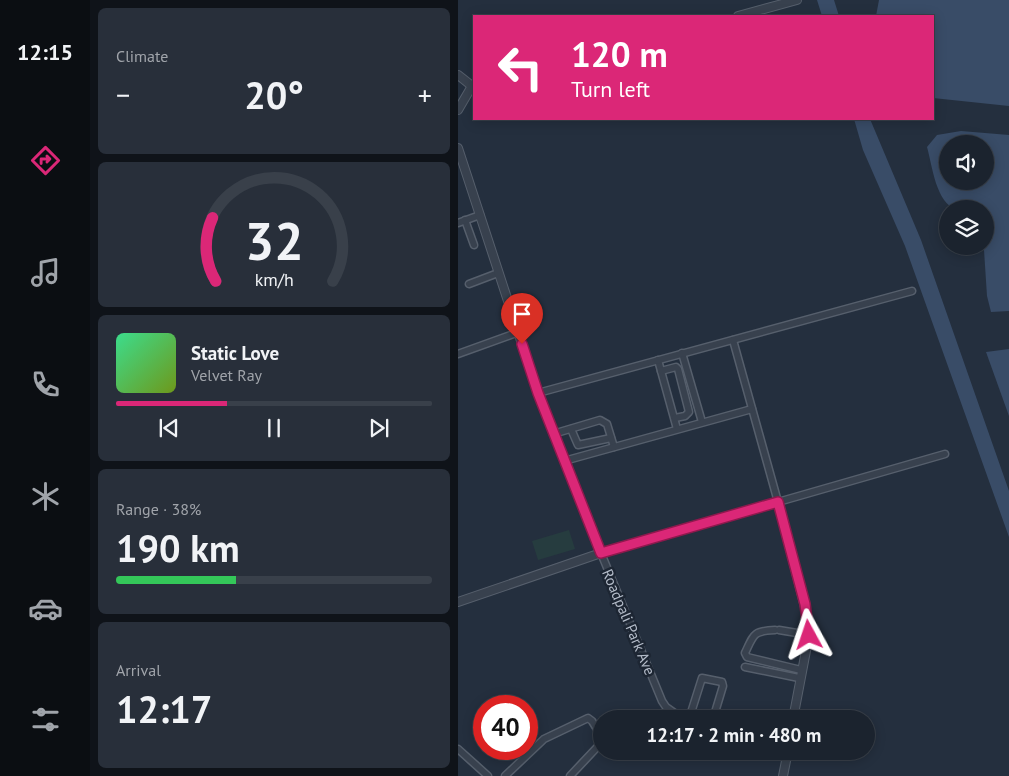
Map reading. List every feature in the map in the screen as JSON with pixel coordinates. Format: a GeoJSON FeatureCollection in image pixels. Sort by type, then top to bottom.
{"type":"FeatureCollection","features":[{"type":"Feature","properties":{"kind":"street"},"geometry":{"type":"LineString","coordinates":[[742,15],[797,0]]}},
{"type":"Feature","properties":{"kind":"street"},"geometry":{"type":"LineString","coordinates":[[458,75],[473,86],[459,108]]}},
{"type":"Feature","properties":{"kind":"street","name":"Roadpali Park Ave"},"geometry":{"type":"LineString","coordinates":[[458,148],[553,434],[662,701],[670,710]]}},
{"type":"Feature","properties":{"kind":"street"},"geometry":{"type":"LineString","coordinates":[[474,245],[461,222],[480,215]]}},
{"type":"Feature","properties":{"kind":"street"},"geometry":{"type":"LineString","coordinates":[[469,284],[498,273]]}},
{"type":"Feature","properties":{"kind":"street"},"geometry":{"type":"LineString","coordinates":[[538,393],[912,291]]}},
{"type":"Feature","properties":{"kind":"street"},"geometry":{"type":"LineString","coordinates":[[458,354],[519,332]]}},
{"type":"Feature","properties":{"kind":"street"},"geometry":{"type":"LineString","coordinates":[[733,340],[805,604],[809,635],[794,710]]}},
{"type":"Feature","properties":{"kind":"street"},"geometry":{"type":"LineString","coordinates":[[682,354],[702,422]]}},
{"type":"Feature","properties":{"kind":"street"},"geometry":{"type":"LineString","coordinates":[[658,360],[677,429]]}},
{"type":"Feature","properties":{"kind":"street"},"geometry":{"type":"LineString","coordinates":[[661,371],[676,367],[678,369],[689,412],[685,416],[675,418]]}},
{"type":"Feature","properties":{"kind":"street"},"geometry":{"type":"LineString","coordinates":[[564,461],[752,409]]}},
{"type":"Feature","properties":{"kind":"street"},"geometry":{"type":"LineString","coordinates":[[553,434],[600,420],[607,424],[614,447]]}},
{"type":"Feature","properties":{"kind":"street"},"geometry":{"type":"LineString","coordinates":[[571,429],[578,445],[611,438]]}},
{"type":"Feature","properties":{"kind":"street"},"geometry":{"type":"LineString","coordinates":[[458,602],[601,553],[945,454]]}},
{"type":"Feature","properties":{"kind":"street"},"geometry":{"type":"LineString","coordinates":[[800,674],[747,656],[745,653],[754,633],[758,631],[777,630],[809,635]]}},
{"type":"Feature","properties":{"kind":"street"},"geometry":{"type":"LineString","coordinates":[[745,667],[800,674]]}},
{"type":"Feature","properties":{"kind":"street"},"geometry":{"type":"LineString","coordinates":[[692,710],[702,678],[705,677],[722,682],[723,686],[716,710]]}},
{"type":"Feature","properties":{"kind":"street"},"geometry":{"type":"LineString","coordinates":[[505,776],[544,739],[588,718],[593,725]]}},
{"type":"Feature","properties":{"kind":"street"},"geometry":{"type":"LineString","coordinates":[[458,749],[488,776]]}},
{"type":"Feature","properties":{"kind":"street"},"geometry":{"type":"LineString","coordinates":[[570,776],[593,752]]}},
{"type":"Feature","properties":{"kind":"street"},"geometry":{"type":"LineString","coordinates":[[783,776],[785,760]]}},
{"type":"Feature","properties":{"kind":"green space"},"geometry":{"type":"Polygon","coordinates":[[[569,530],[575,549],[538,560],[532,541],[569,530]]]}},
{"type":"Feature","properties":{"kind":"water"},"geometry":{"type":"Polygon","coordinates":[[[817,0],[834,0],[839,15],[822,15],[817,0]]]}},
{"type":"Feature","properties":{"kind":"water"},"geometry":{"type":"Polygon","coordinates":[[[879,0],[1009,0],[1009,106],[934,98],[934,15],[876,15],[879,0]]]}},
{"type":"Feature","properties":{"kind":"water"},"geometry":{"type":"Polygon","coordinates":[[[854,120],[870,120],[921,240],[1009,491],[1009,537],[905,246],[863,150],[854,120]]]}},
{"type":"Feature","properties":{"kind":"water"},"geometry":{"type":"Polygon","coordinates":[[[961,131],[1009,135],[1009,311],[991,312],[987,296],[984,255],[994,255],[994,200],[944,200],[939,190],[994,190],[994,135],[939,135],[939,190],[927,147],[937,135],[961,131]]]}},
{"type":"Feature","properties":{"kind":"water"},"geometry":{"type":"Polygon","coordinates":[[[1010,349],[1009,416],[986,352],[1010,349]]]}},
{"type":"Feature","properties":{"kind":"route"},"geometry":{"type":"LineString","coordinates":[[522,344],[538,393],[601,553],[778,502],[805,604],[809,635]]}}]}
